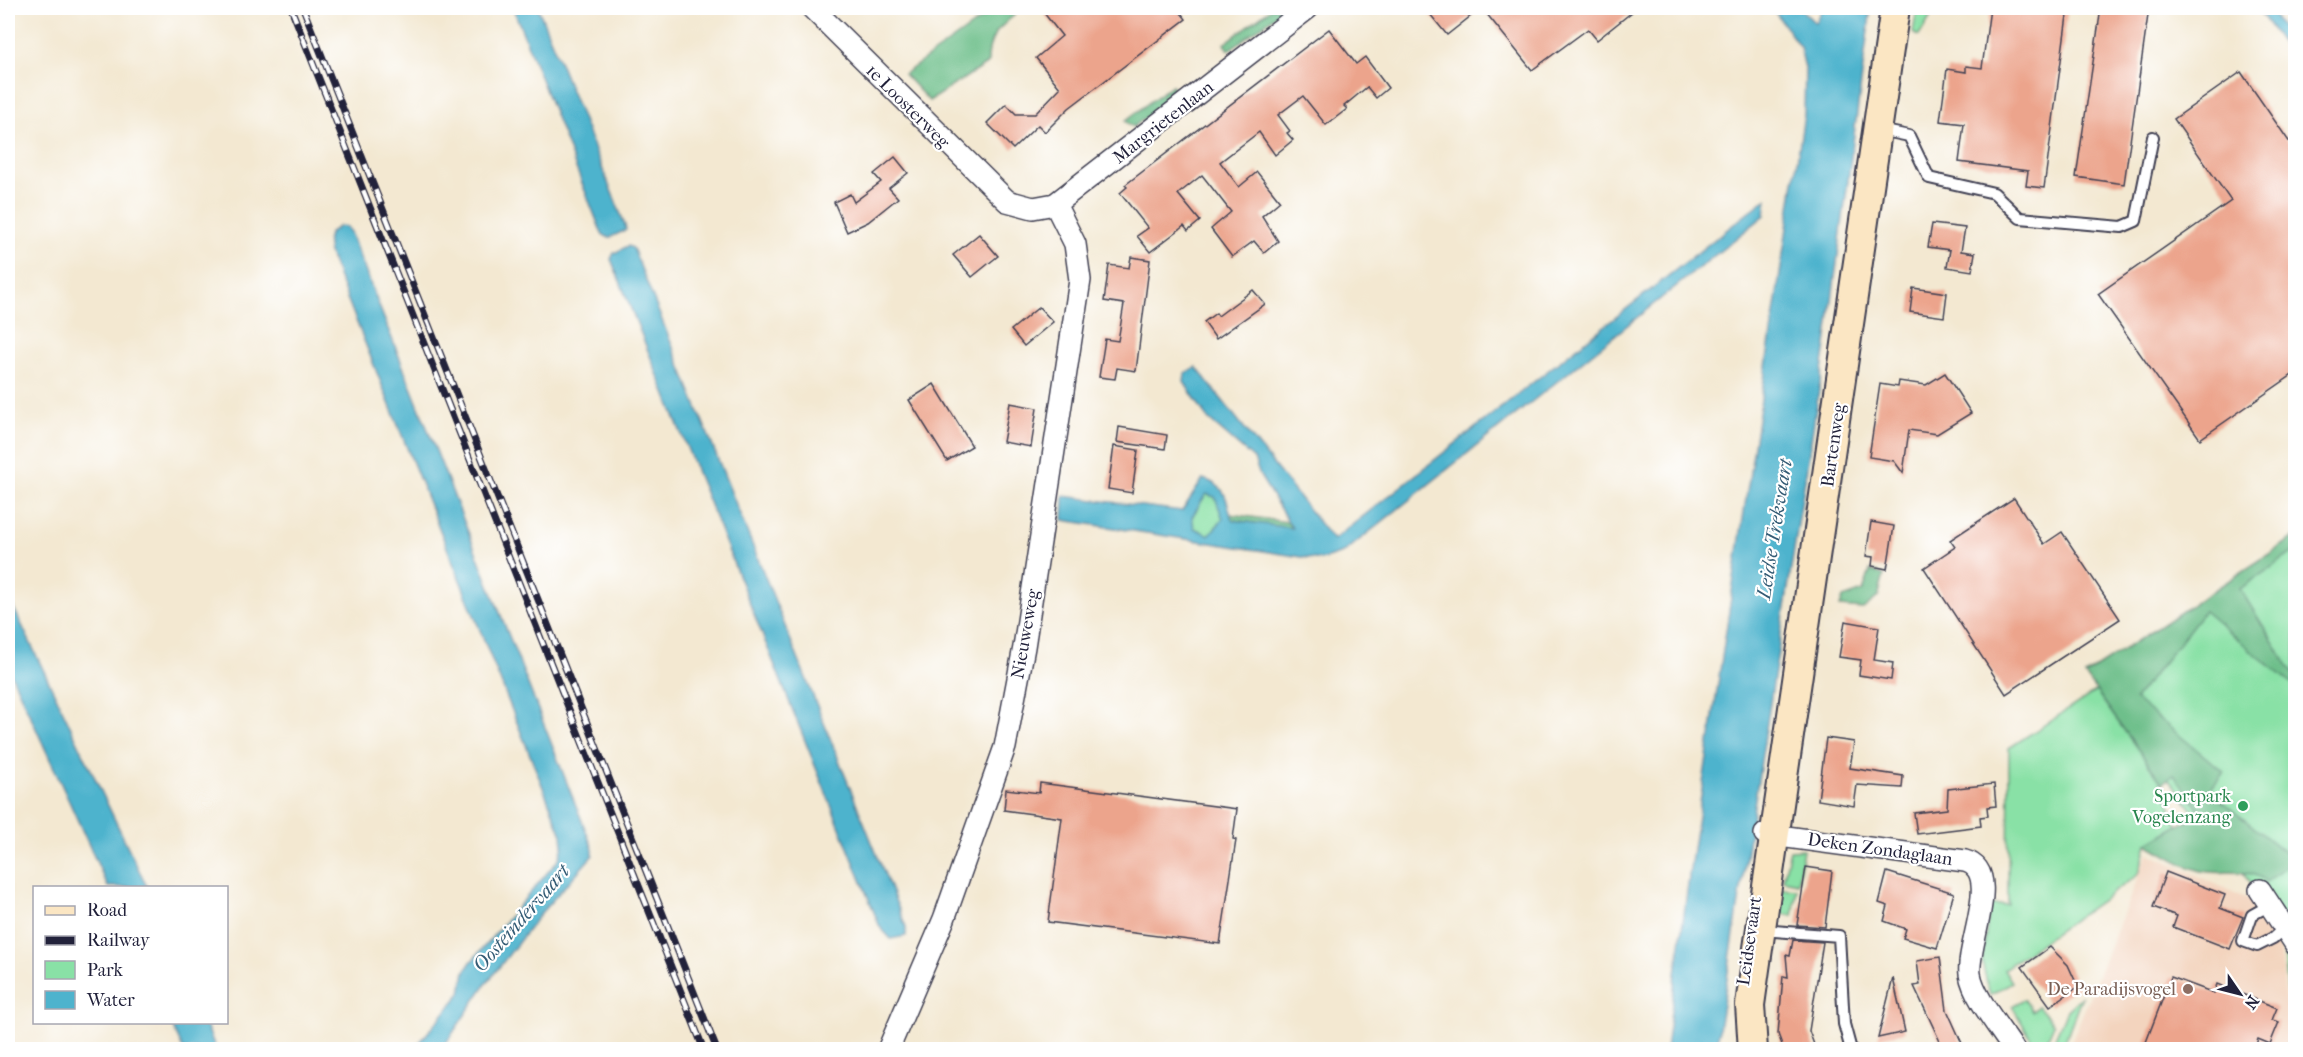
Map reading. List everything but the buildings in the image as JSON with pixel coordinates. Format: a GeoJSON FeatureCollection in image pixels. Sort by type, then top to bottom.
{"type":"FeatureCollection","features":[{"type":"Feature","properties":{"kind":"main road","name":"Bartenweg"},"geometry":{"type":"LineString","coordinates":[[1770,834],[1772,788],[1776,771],[1784,760],[1796,694],[1895,8]]}},
{"type":"Feature","properties":{"kind":"main road","name":"Leidsevaart"},"geometry":{"type":"LineString","coordinates":[[1739,1050],[1740,1004],[1770,834]]}},
{"type":"Feature","properties":{"kind":"main road","name":"Leidsevaart"},"geometry":{"type":"LineString","coordinates":[[1753,1050],[1750,1005],[1755,929]]}},
{"type":"Feature","properties":{"kind":"street","name":"1e Loosterweg"},"geometry":{"type":"LineString","coordinates":[[812,8],[1007,201],[1033,207],[1055,204]]}},
{"type":"Feature","properties":{"kind":"street","name":"Margrietenlaan"},"geometry":{"type":"LineString","coordinates":[[1055,204],[1308,8]]}},
{"type":"Feature","properties":{"kind":"street","name":"Nieuweweg"},"geometry":{"type":"LineString","coordinates":[[888,1050],[944,919],[1005,747],[1024,647],[1080,280],[1075,244],[1055,204]]}},
{"type":"Feature","properties":{"kind":"street","name":"Deken Zondaglaan"},"geometry":{"type":"LineString","coordinates":[[1770,834],[1965,861],[1976,866],[1984,882],[1970,975],[1979,996],[2014,1050]]}},
{"type":"Feature","properties":{"kind":"street"},"geometry":{"type":"LineString","coordinates":[[2265,897],[2290,936]]}},
{"type":"Feature","properties":{"kind":"lane"},"geometry":{"type":"LineString","coordinates":[[1879,130],[1909,136],[1929,178],[1994,193],[2020,218],[2122,227],[2136,221],[2153,137]]}},
{"type":"Feature","properties":{"kind":"lane"},"geometry":{"type":"LineString","coordinates":[[2265,897],[2252,915],[2243,941],[2257,946],[2273,938],[2290,936]]}},
{"type":"Feature","properties":{"kind":"lane"},"geometry":{"type":"LineString","coordinates":[[1755,929],[1839,936],[1844,1024],[1851,1050]]}},
{"type":"Feature","properties":{"kind":"shaded area","name":"De Paradijsvogel"},"geometry":{"type":"Polygon","coordinates":[[[2148,853],[2254,902],[2280,947],[2289,1032],[2285,1049],[2068,1050],[2148,853]]]}},
{"type":"Feature","properties":{"kind":"green space"},"geometry":{"type":"Polygon","coordinates":[[[997,8],[1013,8],[1016,14],[995,35],[989,47],[988,63],[929,101],[904,74],[997,8]]]}},
{"type":"Feature","properties":{"kind":"green space"},"geometry":{"type":"Polygon","coordinates":[[[1272,8],[1286,8],[1229,50],[1224,44],[1272,8]]]}},
{"type":"Feature","properties":{"kind":"green space"},"geometry":{"type":"Polygon","coordinates":[[[1917,8],[1936,8],[1919,36],[1913,33],[1917,8]]]}},
{"type":"Feature","properties":{"kind":"green space"},"geometry":{"type":"Polygon","coordinates":[[[1172,85],[1175,96],[1133,127],[1125,121],[1172,85]]]}},
{"type":"Feature","properties":{"kind":"green space"},"geometry":{"type":"Polygon","coordinates":[[[1205,494],[1215,497],[1223,519],[1209,535],[1194,528],[1192,517],[1205,494]]]}},
{"type":"Feature","properties":{"kind":"green space"},"geometry":{"type":"Polygon","coordinates":[[[1230,514],[1287,522],[1293,529],[1232,520],[1230,514]]]}},
{"type":"Feature","properties":{"kind":"green space"},"geometry":{"type":"Polygon","coordinates":[[[2295,537],[2295,551],[2240,589],[2295,677],[2295,687],[2204,611],[2135,699],[2224,772],[2209,791],[2292,858],[2295,855],[2295,860],[2266,882],[2251,874],[2206,872],[2191,868],[2147,844],[2201,812],[2174,775],[2162,783],[2085,675],[2295,537]]]}},
{"type":"Feature","properties":{"kind":"green space","name":"Sportpark Vogelenzang"},"geometry":{"type":"Polygon","coordinates":[[[2295,540],[2295,938],[2085,675],[2295,540]]]}},
{"type":"Feature","properties":{"kind":"green space"},"geometry":{"type":"Polygon","coordinates":[[[1870,571],[1884,575],[1878,597],[1863,609],[1840,607],[1843,598],[1863,591],[1870,571]]]}},
{"type":"Feature","properties":{"kind":"green space"},"geometry":{"type":"Polygon","coordinates":[[[2096,691],[2162,783],[2178,826],[2147,844],[2139,874],[2004,969],[2012,982],[1990,995],[1982,962],[1990,905],[2008,905],[2009,748],[2096,691]]]}},
{"type":"Feature","properties":{"kind":"green space"},"geometry":{"type":"Polygon","coordinates":[[[1803,849],[1798,883],[1783,880],[1790,850],[1803,849]]]}},
{"type":"Feature","properties":{"kind":"green space"},"geometry":{"type":"Polygon","coordinates":[[[1783,888],[1797,889],[1793,916],[1778,913],[1783,888]]]}},
{"type":"Feature","properties":{"kind":"green space"},"geometry":{"type":"Polygon","coordinates":[[[2284,949],[2295,967],[2295,1049],[2286,1049],[2291,1031],[2284,949]]]}},
{"type":"Feature","properties":{"kind":"green space"},"geometry":{"type":"Polygon","coordinates":[[[2082,996],[2062,1049],[2050,1050],[2067,1010],[2082,996]]]}},
{"type":"Feature","properties":{"kind":"green space"},"geometry":{"type":"Polygon","coordinates":[[[2024,999],[2032,1011],[2038,1006],[2054,1024],[2043,1049],[2037,1049],[2012,1006],[2024,999]]]}},
{"type":"Feature","properties":{"kind":"water"},"geometry":{"type":"Polygon","coordinates":[[[513,8],[538,8],[625,225],[626,230],[609,238],[602,234],[513,8]]]}},
{"type":"Feature","properties":{"kind":"water","name":"Leidse Trekvaart"},"geometry":{"type":"Polygon","coordinates":[[[1772,8],[1800,8],[1815,23],[1822,8],[1871,8],[1826,345],[1716,1049],[1666,1049],[1690,869],[1804,115],[1805,68],[1800,47],[1772,8]]]}},
{"type":"Feature","properties":{"kind":"water"},"geometry":{"type":"Polygon","coordinates":[[[2257,8],[2269,8],[2295,47],[2295,62],[2257,8]]]}},
{"type":"Feature","properties":{"kind":"water"},"geometry":{"type":"Polygon","coordinates":[[[1767,198],[1765,215],[1343,553],[1321,560],[1063,520],[1064,496],[1182,511],[1203,479],[1221,489],[1227,499],[1232,520],[1292,528],[1260,476],[1254,459],[1208,419],[1184,382],[1185,373],[1196,367],[1333,540],[1767,198]],[[1206,494],[1192,517],[1194,528],[1209,535],[1223,519],[1215,497],[1206,494]]]}},
{"type":"Feature","properties":{"kind":"water","name":"Oosteindervaart"},"geometry":{"type":"Polygon","coordinates":[[[340,226],[347,227],[350,232],[593,849],[593,855],[541,913],[483,988],[442,1049],[414,1049],[461,993],[465,971],[471,962],[559,859],[563,846],[562,835],[329,253],[328,236],[340,226]]]}},
{"type":"Feature","properties":{"kind":"water"},"geometry":{"type":"Polygon","coordinates":[[[628,246],[633,248],[906,927],[906,936],[891,939],[880,927],[611,259],[614,253],[628,246]]]}},
{"type":"Feature","properties":{"kind":"water"},"geometry":{"type":"Polygon","coordinates":[[[8,596],[147,886],[108,886],[8,667],[8,596]]]}},
{"type":"Feature","properties":{"kind":"water"},"geometry":{"type":"Polygon","coordinates":[[[171,1024],[205,1024],[216,1049],[183,1049],[171,1024]]]}},
{"type":"Feature","properties":{"kind":"railway"},"geometry":{"type":"LineString","coordinates":[[291,8],[704,1050]]}},
{"type":"Feature","properties":{"kind":"railway"},"geometry":{"type":"LineString","coordinates":[[303,8],[717,1050]]}},
{"type":"Feature","properties":{"kind":"place","name":"Sportpark Vogelenzang"},"geometry":{"type":"Point","coordinates":[2243,806]}},
{"type":"Feature","properties":{"kind":"place","name":"De Paradijsvogel"},"geometry":{"type":"Point","coordinates":[2188,989]}}]}
